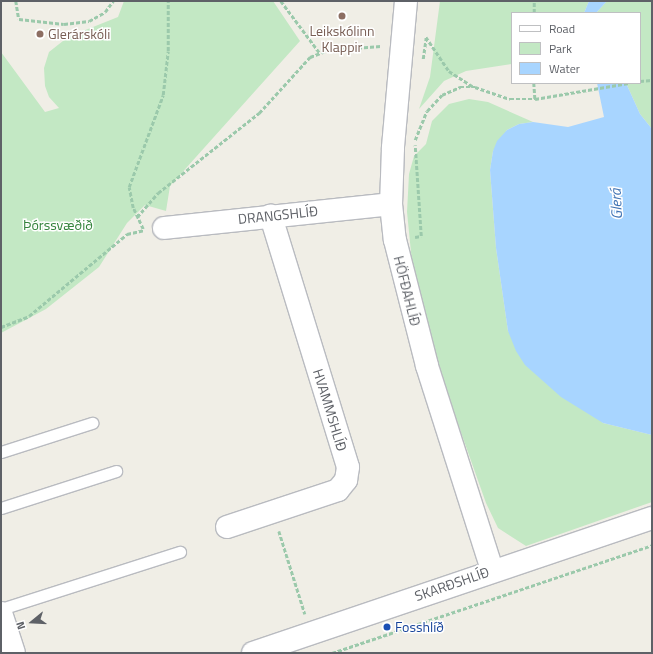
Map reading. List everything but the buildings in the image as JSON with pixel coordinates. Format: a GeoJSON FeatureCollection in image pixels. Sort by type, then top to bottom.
{"type":"FeatureCollection","features":[{"type":"Feature","properties":{"kind":"street","name":"HÖFÐAHLÍÐ"},"geometry":{"type":"LineString","coordinates":[[406,1],[391,204],[395,240],[427,366],[492,570]]}},
{"type":"Feature","properties":{"kind":"street","name":"DRANGSHLÍÐ"},"geometry":{"type":"LineString","coordinates":[[164,228],[391,204]]}},
{"type":"Feature","properties":{"kind":"street","name":"HVAMMSHLÍÐ"},"geometry":{"type":"LineString","coordinates":[[227,527],[338,490],[346,480],[348,467],[271,216]]}},
{"type":"Feature","properties":{"kind":"street","name":"SKARÐSHLÍÐ"},"geometry":{"type":"LineString","coordinates":[[253,653],[277,649],[311,633],[492,570],[652,518]]}},
{"type":"Feature","properties":{"kind":"street"},"geometry":{"type":"LineString","coordinates":[[1,613],[14,653]]}},
{"type":"Feature","properties":{"kind":"lane"},"geometry":{"type":"LineString","coordinates":[[1,452],[92,423]]}},
{"type":"Feature","properties":{"kind":"lane"},"geometry":{"type":"LineString","coordinates":[[1,508],[116,471]]}},
{"type":"Feature","properties":{"kind":"lane"},"geometry":{"type":"LineString","coordinates":[[1,609],[180,552]]}},
{"type":"Feature","properties":{"kind":"path"},"geometry":{"type":"LineString","coordinates":[[16,1],[19,19],[64,24],[89,21],[104,12],[113,1]]}},
{"type":"Feature","properties":{"kind":"path"},"geometry":{"type":"LineString","coordinates":[[143,230],[137,217],[129,187],[164,95],[168,52],[168,1]]}},
{"type":"Feature","properties":{"kind":"path"},"geometry":{"type":"LineString","coordinates":[[281,1],[319,52]]}},
{"type":"Feature","properties":{"kind":"path"},"geometry":{"type":"LineString","coordinates":[[534,1],[534,12]]}},
{"type":"Feature","properties":{"kind":"path"},"geometry":{"type":"LineString","coordinates":[[422,66],[426,38],[449,72],[475,87],[510,100],[558,96],[624,84]]}},
{"type":"Feature","properties":{"kind":"path"},"geometry":{"type":"LineString","coordinates":[[137,217],[158,193],[254,118],[297,68],[310,56],[319,52],[385,46]]}},
{"type":"Feature","properties":{"kind":"path"},"geometry":{"type":"LineString","coordinates":[[641,81],[652,80]]}},
{"type":"Feature","properties":{"kind":"path"},"geometry":{"type":"LineString","coordinates":[[534,84],[535,99]]}},
{"type":"Feature","properties":{"kind":"path"},"geometry":{"type":"LineString","coordinates":[[415,140],[427,111],[442,95],[460,86],[475,87]]}},
{"type":"Feature","properties":{"kind":"path"},"geometry":{"type":"LineString","coordinates":[[395,240],[421,236],[415,140],[416,125]]}},
{"type":"Feature","properties":{"kind":"path"},"geometry":{"type":"LineString","coordinates":[[1,327],[29,316],[126,234],[143,230],[164,228]]}},
{"type":"Feature","properties":{"kind":"path"},"geometry":{"type":"LineString","coordinates":[[273,512],[311,633]]}},
{"type":"Feature","properties":{"kind":"path"},"geometry":{"type":"LineString","coordinates":[[332,653],[652,545]]}},
{"type":"Feature","properties":{"kind":"green space","name":"Þórssvæðið"},"geometry":{"type":"Polygon","coordinates":[[[124,1],[273,1],[300,41],[170,186],[166,211],[145,205],[127,223],[99,267],[46,309],[1,333],[1,52],[45,112],[59,108],[49,97],[45,86],[44,68],[49,52],[68,37],[118,17],[124,1]]]}},
{"type":"Feature","properties":{"kind":"green space"},"geometry":{"type":"Polygon","coordinates":[[[440,1],[589,1],[584,12],[511,12],[511,64],[466,71],[444,81],[419,109],[430,77],[440,1]]]}},
{"type":"Feature","properties":{"kind":"green space"},"geometry":{"type":"Polygon","coordinates":[[[607,1],[652,1],[652,129],[640,114],[626,84],[641,84],[641,12],[597,12],[607,1]]]}},
{"type":"Feature","properties":{"kind":"green space"},"geometry":{"type":"Polygon","coordinates":[[[469,99],[488,102],[533,122],[519,124],[507,130],[493,151],[490,170],[496,248],[508,331],[603,423],[652,435],[652,502],[526,546],[498,528],[486,503],[436,362],[413,272],[407,212],[409,174],[414,156],[426,144],[432,121],[449,104],[469,99]]]}},
{"type":"Feature","properties":{"kind":"water"},"geometry":{"type":"Polygon","coordinates":[[[589,1],[607,1],[597,12],[584,12],[589,1]]]}},
{"type":"Feature","properties":{"kind":"water","name":"Glerá"},"geometry":{"type":"Polygon","coordinates":[[[597,84],[626,84],[640,114],[652,129],[652,435],[603,423],[561,397],[525,365],[516,351],[508,331],[496,248],[490,170],[493,151],[497,141],[507,130],[519,124],[533,122],[568,127],[604,117],[597,84]]]}},
{"type":"Feature","properties":{"kind":"place","name":"Leikskólinn Klappir"},"geometry":{"type":"Point","coordinates":[342,16]}},
{"type":"Feature","properties":{"kind":"place","name":"Glerárskóli"},"geometry":{"type":"Point","coordinates":[40,34]}},
{"type":"Feature","properties":{"kind":"place","name":"Fosshlíð"},"geometry":{"type":"Point","coordinates":[387,627]}}]}
